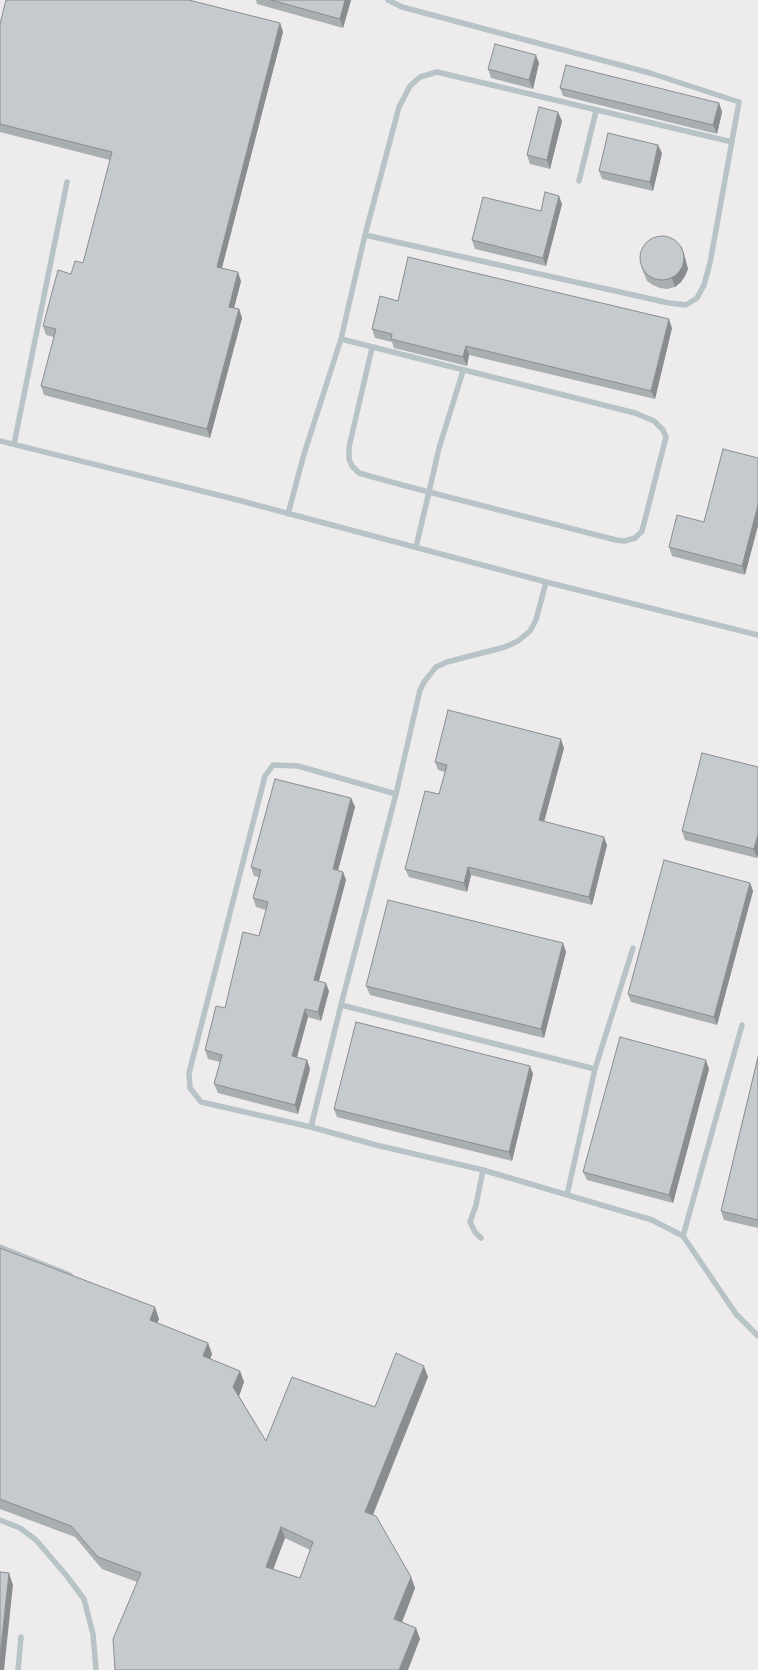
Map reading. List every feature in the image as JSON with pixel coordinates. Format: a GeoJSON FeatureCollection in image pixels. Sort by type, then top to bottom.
{"type":"FeatureCollection","features":[{"type":"Feature","properties":{"kind":"lane"},"geometry":{"type":"LineString","coordinates":[[366,235],[669,303],[686,305],[697,298],[704,285],[710,263],[739,102],[650,73],[402,7],[388,0]]}},
{"type":"Feature","properties":{"kind":"lane"},"geometry":{"type":"LineString","coordinates":[[288,514],[304,454],[341,339],[399,107],[410,86],[420,76],[437,72],[732,142]]}},
{"type":"Feature","properties":{"kind":"lane"},"geometry":{"type":"LineString","coordinates":[[579,181],[596,111]]}},
{"type":"Feature","properties":{"kind":"lane"},"geometry":{"type":"LineString","coordinates":[[14,444],[67,182]]}},
{"type":"Feature","properties":{"kind":"lane"},"geometry":{"type":"LineString","coordinates":[[341,339],[636,413],[654,421],[663,430],[666,437],[642,531],[635,538],[625,541],[616,540],[360,473],[352,466],[349,459],[349,447],[372,348]]}},
{"type":"Feature","properties":{"kind":"lane"},"geometry":{"type":"LineString","coordinates":[[416,547],[439,448],[463,371]]}},
{"type":"Feature","properties":{"kind":"lane"},"geometry":{"type":"LineString","coordinates":[[0,441],[234,499],[546,582],[758,635]]}},
{"type":"Feature","properties":{"kind":"lane"},"geometry":{"type":"LineString","coordinates":[[311,1127],[396,794],[420,690],[436,667],[505,647],[518,641],[530,631],[536,620],[546,582]]}},
{"type":"Feature","properties":{"kind":"lane"},"geometry":{"type":"LineString","coordinates":[[396,794],[298,766],[272,765],[265,776],[189,1073],[190,1088],[201,1102],[483,1170],[652,1220],[684,1236],[736,1314],[758,1336]]}},
{"type":"Feature","properties":{"kind":"lane"},"geometry":{"type":"LineString","coordinates":[[567,1195],[595,1069],[632,948]]}},
{"type":"Feature","properties":{"kind":"lane"},"geometry":{"type":"LineString","coordinates":[[341,1005],[595,1069]]}},
{"type":"Feature","properties":{"kind":"lane"},"geometry":{"type":"LineString","coordinates":[[684,1236],[742,1025]]}},
{"type":"Feature","properties":{"kind":"lane"},"geometry":{"type":"LineString","coordinates":[[481,1238],[474,1232],[470,1222],[476,1205],[483,1170]]}},
{"type":"Feature","properties":{"kind":"lane"},"geometry":{"type":"LineString","coordinates":[[0,1247],[72,1276]]}},
{"type":"Feature","properties":{"kind":"lane"},"geometry":{"type":"LineString","coordinates":[[0,1520],[20,1528],[36,1540],[84,1599],[92,1634],[96,1670]]}},
{"type":"Feature","properties":{"kind":"lane"},"geometry":{"type":"LineString","coordinates":[[18,1670],[21,1638]]}},
{"type":"Feature","properties":{"kind":"building"},"geometry":{"type":"Polygon","coordinates":[[[6,0],[189,0],[280,23],[217,267],[238,272],[229,307],[239,309],[207,429],[41,386],[56,329],[43,326],[58,270],[71,274],[75,261],[83,263],[112,152],[0,124],[0,24],[6,0]]]}},
{"type":"Feature","properties":{"kind":"building"},"geometry":{"type":"Polygon","coordinates":[[[271,0],[345,0],[340,19],[271,0]]]}},
{"type":"Feature","properties":{"kind":"building"},"geometry":{"type":"Polygon","coordinates":[[[495,44],[536,55],[529,80],[488,69],[495,44]]]}},
{"type":"Feature","properties":{"kind":"building"},"geometry":{"type":"Polygon","coordinates":[[[566,65],[719,103],[713,125],[560,88],[566,65]]]}},
{"type":"Feature","properties":{"kind":"building"},"geometry":{"type":"Polygon","coordinates":[[[539,107],[558,112],[547,160],[527,155],[539,107]]]}},
{"type":"Feature","properties":{"kind":"building"},"geometry":{"type":"Polygon","coordinates":[[[608,133],[658,145],[650,182],[599,171],[608,133]]]}},
{"type":"Feature","properties":{"kind":"building"},"geometry":{"type":"Polygon","coordinates":[[[545,192],[559,196],[543,258],[472,240],[483,197],[541,211],[545,192]]]}},
{"type":"Feature","properties":{"kind":"building"},"geometry":{"type":"Polygon","coordinates":[[[666,236],[678,242],[683,249],[683,267],[678,274],[671,279],[658,280],[650,277],[643,270],[640,254],[643,246],[650,239],[666,236]]]}},
{"type":"Feature","properties":{"kind":"building"},"geometry":{"type":"Polygon","coordinates":[[[408,257],[669,319],[651,391],[466,346],[463,357],[391,339],[392,334],[372,329],[380,296],[398,301],[408,257]]]}},
{"type":"Feature","properties":{"kind":"building"},"geometry":{"type":"Polygon","coordinates":[[[723,449],[758,458],[758,505],[742,566],[669,547],[677,515],[704,522],[723,449]]]}},
{"type":"Feature","properties":{"kind":"building"},"geometry":{"type":"Polygon","coordinates":[[[448,710],[561,739],[539,820],[604,837],[589,897],[468,867],[464,883],[405,869],[425,791],[439,794],[447,765],[435,762],[448,710]]]}},
{"type":"Feature","properties":{"kind":"building"},"geometry":{"type":"Polygon","coordinates":[[[702,753],[758,767],[758,834],[754,849],[682,831],[702,753]]]}},
{"type":"Feature","properties":{"kind":"building"},"geometry":{"type":"Polygon","coordinates":[[[275,779],[351,798],[333,869],[343,872],[314,980],[326,983],[318,1012],[305,1009],[292,1056],[307,1060],[295,1105],[214,1084],[222,1055],[205,1050],[216,1006],[225,1008],[243,932],[259,936],[268,902],[253,898],[261,870],[251,867],[275,779]]]}},
{"type":"Feature","properties":{"kind":"building"},"geometry":{"type":"Polygon","coordinates":[[[664,860],[750,883],[714,1017],[628,994],[664,860]]]}},
{"type":"Feature","properties":{"kind":"building"},"geometry":{"type":"Polygon","coordinates":[[[388,900],[563,943],[541,1029],[366,986],[388,900]]]}},
{"type":"Feature","properties":{"kind":"building"},"geometry":{"type":"Polygon","coordinates":[[[356,1022],[530,1066],[509,1152],[334,1109],[356,1022]]]}},
{"type":"Feature","properties":{"kind":"building"},"geometry":{"type":"Polygon","coordinates":[[[620,1037],[706,1060],[669,1195],[583,1172],[620,1037]]]}},
{"type":"Feature","properties":{"kind":"building"},"geometry":{"type":"Polygon","coordinates":[[[758,1057],[758,1220],[721,1211],[758,1057]]]}},
{"type":"Feature","properties":{"kind":"building"},"geometry":{"type":"Polygon","coordinates":[[[0,1248],[155,1307],[150,1320],[208,1343],[203,1356],[240,1371],[233,1387],[266,1441],[292,1377],[375,1407],[396,1353],[424,1366],[365,1512],[376,1516],[411,1577],[394,1619],[416,1628],[399,1670],[115,1670],[113,1639],[141,1573],[98,1557],[71,1526],[0,1499],[0,1248]],[[281,1527],[266,1567],[300,1578],[313,1542],[281,1527]]]}},
{"type":"Feature","properties":{"kind":"building"},"geometry":{"type":"Polygon","coordinates":[[[0,1572],[9,1573],[0,1656],[0,1572]]]}}]}
